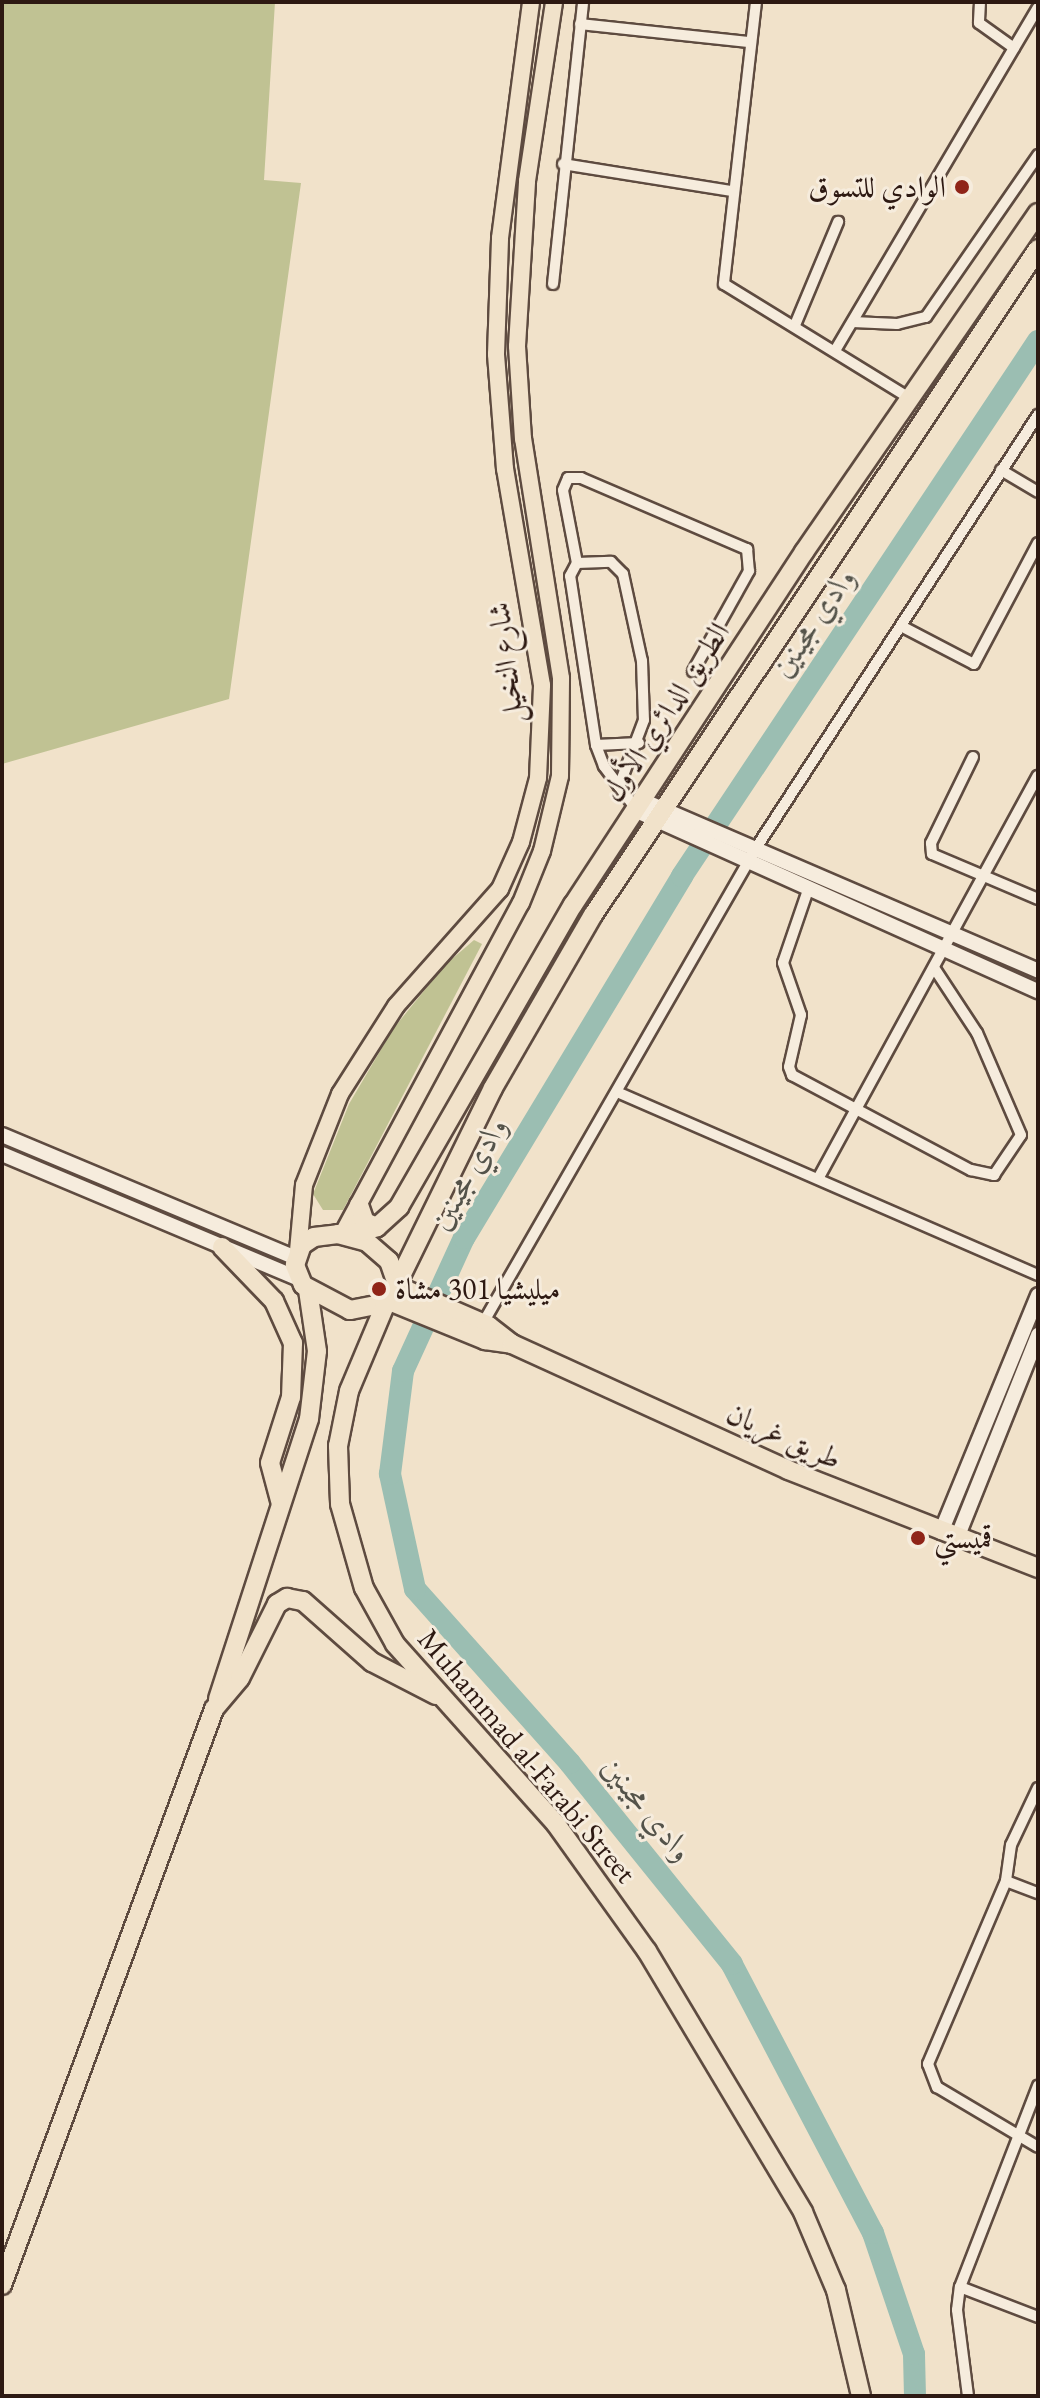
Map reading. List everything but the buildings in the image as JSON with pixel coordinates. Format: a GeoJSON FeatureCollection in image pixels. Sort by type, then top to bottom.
{"type":"FeatureCollection","features":[{"type":"Feature","properties":{"kind":"highway","name":"الطريق الدائري الأول"},"geometry":{"type":"LineString","coordinates":[[377,1227],[405,1198],[444,1122],[565,919],[632,798],[1038,213]]}},
{"type":"Feature","properties":{"kind":"highway","name":"الطريق الدائري الأول"},"geometry":{"type":"LineString","coordinates":[[392,1294],[493,1088],[593,915],[1038,249]]}},
{"type":"Feature","properties":{"kind":"highway"},"geometry":{"type":"LineString","coordinates":[[359,1205],[365,1222],[377,1227]]}},
{"type":"Feature","properties":{"kind":"highway"},"geometry":{"type":"LineString","coordinates":[[2,2285],[214,1709],[281,1504],[315,1383],[316,1330],[297,1255],[314,1237],[345,1235],[377,1227]]}},
{"type":"Feature","properties":{"kind":"highway"},"geometry":{"type":"LineString","coordinates":[[303,1284],[350,1310],[392,1294],[395,1270],[383,1254],[345,1235]]}},
{"type":"Feature","properties":{"kind":"highway"},"geometry":{"type":"LineString","coordinates":[[222,1247],[269,1294],[293,1343],[291,1397],[270,1463],[281,1504]]}},
{"type":"Feature","properties":{"kind":"highway","name":"طريق غريان"},"geometry":{"type":"LineString","coordinates":[[392,1294],[452,1317],[485,1340],[512,1344]]}},
{"type":"Feature","properties":{"kind":"highway","name":"Muhammad al-Farabi Street"},"geometry":{"type":"LineString","coordinates":[[392,1294],[343,1410],[337,1465],[340,1504],[349,1547],[373,1607],[395,1644],[579,1853],[668,1984],[809,2225],[844,2317],[861,2396]]}},
{"type":"Feature","properties":{"kind":"highway","name":"طريق غريان"},"geometry":{"type":"LineString","coordinates":[[452,1317],[483,1323],[512,1344],[788,1470],[1038,1568]]}},
{"type":"Feature","properties":{"kind":"highway"},"geometry":{"type":"LineString","coordinates":[[214,1709],[240,1678],[273,1609],[292,1598],[372,1662],[442,1697]]}},
{"type":"Feature","properties":{"kind":"main road","name":"شارع النخيل"},"geometry":{"type":"LineString","coordinates":[[297,1255],[304,1185],[340,1094],[396,1006],[500,889],[518,850],[538,778],[542,685],[505,469],[496,354],[501,224],[531,2]]}},
{"type":"Feature","properties":{"kind":"main road"},"geometry":{"type":"LineString","coordinates":[[345,1235],[521,903],[542,851],[560,776],[561,678],[526,465],[517,346],[521,236],[554,2]]}},
{"type":"Feature","properties":{"kind":"street"},"geometry":{"type":"LineString","coordinates":[[553,284],[563,164],[583,2]]}},
{"type":"Feature","properties":{"kind":"street"},"geometry":{"type":"LineString","coordinates":[[756,2],[748,42],[724,284],[836,349],[911,399]]}},
{"type":"Feature","properties":{"kind":"street"},"geometry":{"type":"LineString","coordinates":[[980,2],[979,23],[1014,48]]}},
{"type":"Feature","properties":{"kind":"street"},"geometry":{"type":"LineString","coordinates":[[836,349],[1038,8]]}},
{"type":"Feature","properties":{"kind":"street"},"geometry":{"type":"LineString","coordinates":[[580,24],[748,42]]}},
{"type":"Feature","properties":{"kind":"street"},"geometry":{"type":"LineString","coordinates":[[853,322],[897,324],[926,317],[1038,155]]}},
{"type":"Feature","properties":{"kind":"street"},"geometry":{"type":"LineString","coordinates":[[563,164],[732,191]]}},
{"type":"Feature","properties":{"kind":"street"},"geometry":{"type":"LineString","coordinates":[[795,325],[838,222]]}},
{"type":"Feature","properties":{"kind":"street"},"geometry":{"type":"LineString","coordinates":[[483,1323],[617,1092],[750,845],[901,626],[1038,415]]}},
{"type":"Feature","properties":{"kind":"street"},"geometry":{"type":"LineString","coordinates":[[1001,470],[1038,492]]}},
{"type":"Feature","properties":{"kind":"street"},"geometry":{"type":"LineString","coordinates":[[693,671],[749,571],[747,549],[575,475],[564,483],[563,490],[577,563],[570,576],[596,745],[632,798],[660,816],[679,834],[950,941],[1038,971]]}},
{"type":"Feature","properties":{"kind":"street"},"geometry":{"type":"LineString","coordinates":[[901,626],[974,664],[1038,543]]}},
{"type":"Feature","properties":{"kind":"street"},"geometry":{"type":"LineString","coordinates":[[577,563],[611,562],[623,574],[644,682],[632,798]]}},
{"type":"Feature","properties":{"kind":"street"},"geometry":{"type":"LineString","coordinates":[[596,745],[639,743]]}},
{"type":"Feature","properties":{"kind":"street"},"geometry":{"type":"LineString","coordinates":[[973,757],[930,850],[935,857],[983,879],[1038,899]]}},
{"type":"Feature","properties":{"kind":"street"},"geometry":{"type":"LineString","coordinates":[[819,1177],[853,1107],[935,969],[1038,776]]}},
{"type":"Feature","properties":{"kind":"street"},"geometry":{"type":"LineString","coordinates":[[660,816],[685,818],[750,845],[950,941],[1038,991]]}},
{"type":"Feature","properties":{"kind":"street"},"geometry":{"type":"LineString","coordinates":[[809,887],[783,963],[801,1015],[789,1067],[792,1075],[983,1175],[994,1175],[1019,1145],[1021,1135],[977,1033],[935,969]]}},
{"type":"Feature","properties":{"kind":"street"},"geometry":{"type":"LineString","coordinates":[[617,1092],[819,1177],[1038,1275]]}},
{"type":"Feature","properties":{"kind":"street"},"geometry":{"type":"LineString","coordinates":[[2,1135],[297,1255]]}},
{"type":"Feature","properties":{"kind":"street"},"geometry":{"type":"LineString","coordinates":[[2,1154],[303,1284]]}},
{"type":"Feature","properties":{"kind":"street"},"geometry":{"type":"LineString","coordinates":[[949,1535],[1038,1295]]}},
{"type":"Feature","properties":{"kind":"street"},"geometry":{"type":"LineString","coordinates":[[949,1535],[1038,1335]]}},
{"type":"Feature","properties":{"kind":"street"},"geometry":{"type":"LineString","coordinates":[[1038,1788],[1011,1845],[1006,1881],[928,2064],[937,2087],[1017,2138],[1038,2147]]}},
{"type":"Feature","properties":{"kind":"street"},"geometry":{"type":"LineString","coordinates":[[1006,1881],[1038,1893]]}},
{"type":"Feature","properties":{"kind":"street"},"geometry":{"type":"LineString","coordinates":[[968,2396],[957,2310],[960,2287],[1038,2086]]}},
{"type":"Feature","properties":{"kind":"street"},"geometry":{"type":"LineString","coordinates":[[960,2287],[1038,2317]]}},
{"type":"Feature","properties":{"kind":"green space"},"geometry":{"type":"Polygon","coordinates":[[[2,2],[275,2],[264,180],[301,183],[229,699],[2,764],[2,2]]]}},
{"type":"Feature","properties":{"kind":"green space"},"geometry":{"type":"Polygon","coordinates":[[[474,940],[482,944],[343,1210],[323,1210],[313,1194],[349,1104],[393,1029],[445,965],[474,940]]]}},
{"type":"Feature","properties":{"kind":"waterway","name":"وادي مجينين"},"geometry":{"type":"LineString","coordinates":[[915,2396],[914,2354],[873,2233],[732,1964],[570,1763],[415,1589],[390,1474],[403,1371],[464,1238],[682,876],[1038,341]]}},
{"type":"Feature","properties":{"kind":"place","name":"الوادي للتسوق"},"geometry":{"type":"Point","coordinates":[962,187]}},
{"type":"Feature","properties":{"kind":"place","name":"ميليشيا 301 مشاة"},"geometry":{"type":"Point","coordinates":[379,1289]}},
{"type":"Feature","properties":{"kind":"place","name":"قميستي"},"geometry":{"type":"Point","coordinates":[918,1538]}}]}
